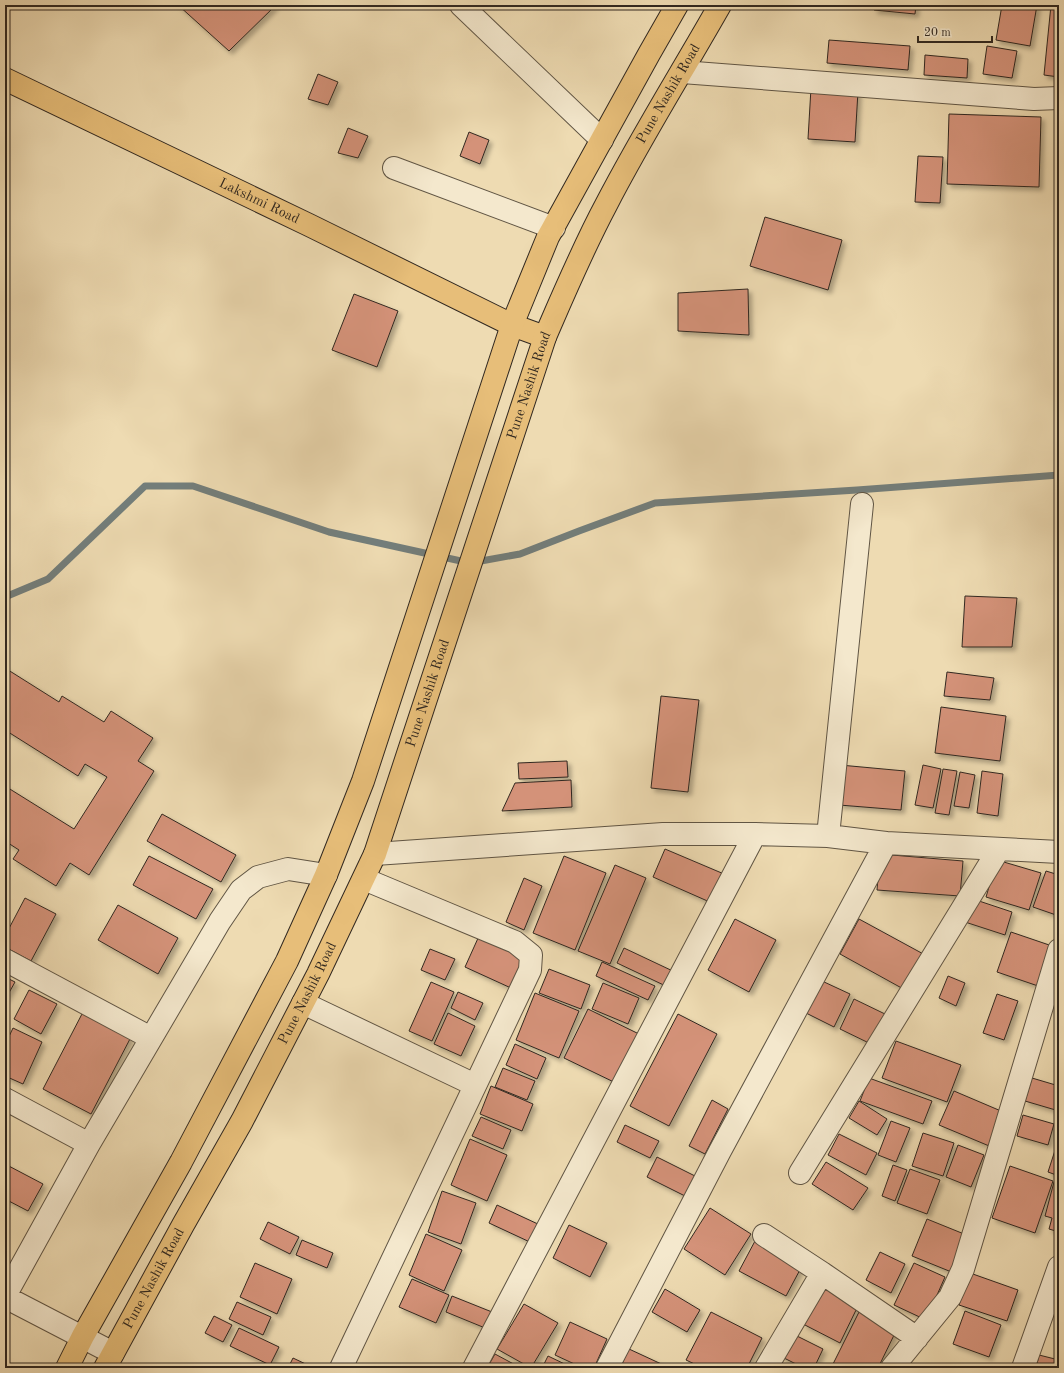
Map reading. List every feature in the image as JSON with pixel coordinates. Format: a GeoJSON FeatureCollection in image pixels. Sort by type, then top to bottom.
{"type":"FeatureCollection","features":[{"type":"Feature","properties":{"kind":"main road"},"geometry":{"type":"LineString","coordinates":[[67,1368],[83,1336],[182,1162],[287,961],[326,875],[363,781],[512,325],[548,237],[677,5]]}},
{"type":"Feature","properties":{"kind":"main road","name":"Pune Nashik Road"},"geometry":{"type":"LineString","coordinates":[[109,1360],[242,1121],[303,1003],[364,879],[375,854],[545,337],[576,267],[606,205],[644,134],[682,72],[720,5]]}},
{"type":"Feature","properties":{"kind":"main road","name":"Lakshmi Road"},"geometry":{"type":"LineString","coordinates":[[5,79],[309,225],[512,325],[545,337]]}},
{"type":"Feature","properties":{"kind":"street"},"geometry":{"type":"LineString","coordinates":[[461,5],[602,140]]}},
{"type":"Feature","properties":{"kind":"street"},"geometry":{"type":"LineString","coordinates":[[682,72],[1034,98],[1059,98]]}},
{"type":"Feature","properties":{"kind":"street"},"geometry":{"type":"LineString","coordinates":[[394,168],[554,228]]}},
{"type":"Feature","properties":{"kind":"street"},"geometry":{"type":"LineString","coordinates":[[828,836],[862,504]]}},
{"type":"Feature","properties":{"kind":"street"},"geometry":{"type":"LineString","coordinates":[[375,854],[663,834],[828,836],[886,843],[1059,852]]}},
{"type":"Feature","properties":{"kind":"street"},"geometry":{"type":"LineString","coordinates":[[474,1368],[755,834]]}},
{"type":"Feature","properties":{"kind":"street"},"geometry":{"type":"LineString","coordinates":[[607,1368],[724,1144],[886,843]]}},
{"type":"Feature","properties":{"kind":"street"},"geometry":{"type":"LineString","coordinates":[[800,1173],[999,849]]}},
{"type":"Feature","properties":{"kind":"street"},"geometry":{"type":"LineString","coordinates":[[109,1360],[83,1336],[5,1297],[89,1144],[220,921],[241,890],[258,877],[288,869],[326,875]]}},
{"type":"Feature","properties":{"kind":"street"},"geometry":{"type":"LineString","coordinates":[[340,1368],[530,970],[531,955],[515,942],[364,879]]}},
{"type":"Feature","properties":{"kind":"street"},"geometry":{"type":"LineString","coordinates":[[892,1368],[950,1297],[963,1269],[1059,950]]}},
{"type":"Feature","properties":{"kind":"street"},"geometry":{"type":"LineString","coordinates":[[5,960],[151,1038]]}},
{"type":"Feature","properties":{"kind":"street"},"geometry":{"type":"LineString","coordinates":[[303,1003],[475,1085]]}},
{"type":"Feature","properties":{"kind":"street"},"geometry":{"type":"LineString","coordinates":[[5,1100],[89,1144]]}},
{"type":"Feature","properties":{"kind":"street"},"geometry":{"type":"LineString","coordinates":[[764,1236],[822,1273],[916,1338]]}},
{"type":"Feature","properties":{"kind":"street"},"geometry":{"type":"LineString","coordinates":[[1023,1368],[1059,1267]]}},
{"type":"Feature","properties":{"kind":"street"},"geometry":{"type":"LineString","coordinates":[[766,1368],[822,1273]]}},
{"type":"Feature","properties":{"kind":"building"},"geometry":{"type":"Polygon","coordinates":[[[178,5],[276,5],[229,51],[178,5]]]}},
{"type":"Feature","properties":{"kind":"building"},"geometry":{"type":"Polygon","coordinates":[[[875,5],[916,5],[915,14],[874,10],[875,5]]]}},
{"type":"Feature","properties":{"kind":"building"},"geometry":{"type":"Polygon","coordinates":[[[1002,5],[1037,5],[1030,46],[996,40],[1002,5]]]}},
{"type":"Feature","properties":{"kind":"building"},"geometry":{"type":"Polygon","coordinates":[[[1051,5],[1059,5],[1059,77],[1044,75],[1051,5]]]}},
{"type":"Feature","properties":{"kind":"building"},"geometry":{"type":"Polygon","coordinates":[[[829,40],[910,46],[908,70],[827,63],[829,40]]]}},
{"type":"Feature","properties":{"kind":"building"},"geometry":{"type":"Polygon","coordinates":[[[987,46],[1017,51],[1012,78],[983,74],[987,46]]]}},
{"type":"Feature","properties":{"kind":"building"},"geometry":{"type":"Polygon","coordinates":[[[925,55],[968,59],[967,78],[924,75],[925,55]]]}},
{"type":"Feature","properties":{"kind":"building"},"geometry":{"type":"Polygon","coordinates":[[[318,74],[338,82],[328,105],[308,99],[318,74]]]}},
{"type":"Feature","properties":{"kind":"building"},"geometry":{"type":"Polygon","coordinates":[[[811,88],[858,91],[855,142],[808,139],[811,88]]]}},
{"type":"Feature","properties":{"kind":"building"},"geometry":{"type":"Polygon","coordinates":[[[949,114],[1041,117],[1039,187],[947,184],[949,114]]]}},
{"type":"Feature","properties":{"kind":"building"},"geometry":{"type":"Polygon","coordinates":[[[348,128],[368,136],[358,158],[338,153],[348,128]]]}},
{"type":"Feature","properties":{"kind":"building"},"geometry":{"type":"Polygon","coordinates":[[[469,132],[489,140],[480,164],[460,156],[469,132]]]}},
{"type":"Feature","properties":{"kind":"building"},"geometry":{"type":"Polygon","coordinates":[[[918,156],[943,157],[940,203],[915,202],[918,156]]]}},
{"type":"Feature","properties":{"kind":"building"},"geometry":{"type":"Polygon","coordinates":[[[765,217],[842,240],[828,290],[750,266],[765,217]]]}},
{"type":"Feature","properties":{"kind":"building"},"geometry":{"type":"Polygon","coordinates":[[[748,289],[749,335],[678,331],[678,293],[748,289]]]}},
{"type":"Feature","properties":{"kind":"building"},"geometry":{"type":"Polygon","coordinates":[[[354,294],[398,311],[377,367],[332,350],[354,294]]]}},
{"type":"Feature","properties":{"kind":"building"},"geometry":{"type":"Polygon","coordinates":[[[965,596],[1017,598],[1012,647],[962,647],[965,596]]]}},
{"type":"Feature","properties":{"kind":"building"},"geometry":{"type":"Polygon","coordinates":[[[5,668],[59,702],[62,696],[104,722],[111,711],[153,738],[138,761],[154,771],[89,875],[70,863],[56,886],[13,859],[19,850],[5,841],[5,786],[74,829],[107,777],[85,764],[78,776],[5,730],[5,668]]]}},
{"type":"Feature","properties":{"kind":"building"},"geometry":{"type":"Polygon","coordinates":[[[947,672],[994,678],[990,700],[944,696],[947,672]]]}},
{"type":"Feature","properties":{"kind":"building"},"geometry":{"type":"Polygon","coordinates":[[[661,696],[699,700],[688,792],[651,788],[661,696]]]}},
{"type":"Feature","properties":{"kind":"building"},"geometry":{"type":"Polygon","coordinates":[[[941,707],[1006,716],[1000,761],[935,753],[941,707]]]}},
{"type":"Feature","properties":{"kind":"building"},"geometry":{"type":"Polygon","coordinates":[[[567,761],[568,777],[519,779],[518,763],[567,761]]]}},
{"type":"Feature","properties":{"kind":"building"},"geometry":{"type":"Polygon","coordinates":[[[840,765],[905,771],[901,810],[839,805],[840,765]]]}},
{"type":"Feature","properties":{"kind":"building"},"geometry":{"type":"Polygon","coordinates":[[[923,765],[941,769],[933,808],[915,805],[923,765]]]}},
{"type":"Feature","properties":{"kind":"building"},"geometry":{"type":"Polygon","coordinates":[[[943,769],[957,771],[949,815],[935,813],[943,769]]]}},
{"type":"Feature","properties":{"kind":"building"},"geometry":{"type":"Polygon","coordinates":[[[982,771],[1003,774],[998,816],[977,813],[982,771]]]}},
{"type":"Feature","properties":{"kind":"building"},"geometry":{"type":"Polygon","coordinates":[[[960,772],[975,775],[969,808],[954,806],[960,772]]]}},
{"type":"Feature","properties":{"kind":"building"},"geometry":{"type":"Polygon","coordinates":[[[571,780],[572,807],[502,811],[515,783],[571,780]]]}},
{"type":"Feature","properties":{"kind":"building"},"geometry":{"type":"Polygon","coordinates":[[[162,814],[236,855],[221,882],[147,841],[162,814]]]}},
{"type":"Feature","properties":{"kind":"building"},"geometry":{"type":"Polygon","coordinates":[[[665,849],[724,874],[712,903],[653,877],[665,849]]]}},
{"type":"Feature","properties":{"kind":"building"},"geometry":{"type":"Polygon","coordinates":[[[880,854],[963,861],[960,896],[877,890],[880,854]]]}},
{"type":"Feature","properties":{"kind":"building"},"geometry":{"type":"Polygon","coordinates":[[[149,856],[213,889],[196,919],[133,885],[149,856]]]}},
{"type":"Feature","properties":{"kind":"building"},"geometry":{"type":"Polygon","coordinates":[[[564,856],[606,873],[575,950],[533,933],[564,856]]]}},
{"type":"Feature","properties":{"kind":"building"},"geometry":{"type":"Polygon","coordinates":[[[997,860],[1041,873],[1029,910],[986,897],[997,860]]]}},
{"type":"Feature","properties":{"kind":"building"},"geometry":{"type":"Polygon","coordinates":[[[615,865],[646,878],[610,964],[578,951],[615,865]]]}},
{"type":"Feature","properties":{"kind":"building"},"geometry":{"type":"Polygon","coordinates":[[[1046,871],[1059,875],[1059,916],[1033,907],[1046,871]]]}},
{"type":"Feature","properties":{"kind":"building"},"geometry":{"type":"Polygon","coordinates":[[[524,878],[542,886],[524,930],[506,922],[524,878]]]}},
{"type":"Feature","properties":{"kind":"building"},"geometry":{"type":"Polygon","coordinates":[[[25,898],[56,914],[31,961],[5,947],[5,936],[25,898]]]}},
{"type":"Feature","properties":{"kind":"building"},"geometry":{"type":"Polygon","coordinates":[[[973,899],[1012,912],[1005,935],[965,922],[973,899]]]}},
{"type":"Feature","properties":{"kind":"building"},"geometry":{"type":"Polygon","coordinates":[[[118,905],[178,938],[158,974],[98,940],[118,905]]]}},
{"type":"Feature","properties":{"kind":"building"},"geometry":{"type":"Polygon","coordinates":[[[735,919],[776,940],[749,992],[708,970],[735,919]]]}},
{"type":"Feature","properties":{"kind":"building"},"geometry":{"type":"Polygon","coordinates":[[[859,919],[927,956],[907,991],[840,954],[859,919]]]}},
{"type":"Feature","properties":{"kind":"building"},"geometry":{"type":"Polygon","coordinates":[[[1011,932],[1058,948],[1044,988],[997,972],[1011,932]]]}},
{"type":"Feature","properties":{"kind":"building"},"geometry":{"type":"Polygon","coordinates":[[[479,936],[524,955],[511,988],[465,967],[479,936]]]}},
{"type":"Feature","properties":{"kind":"building"},"geometry":{"type":"Polygon","coordinates":[[[624,948],[677,973],[670,988],[617,963],[624,948]]]}},
{"type":"Feature","properties":{"kind":"building"},"geometry":{"type":"Polygon","coordinates":[[[430,949],[455,959],[445,980],[421,970],[430,949]]]}},
{"type":"Feature","properties":{"kind":"building"},"geometry":{"type":"Polygon","coordinates":[[[602,962],[655,986],[648,1000],[596,976],[602,962]]]}},
{"type":"Feature","properties":{"kind":"building"},"geometry":{"type":"Polygon","coordinates":[[[549,969],[590,985],[581,1009],[539,993],[549,969]]]}},
{"type":"Feature","properties":{"kind":"building"},"geometry":{"type":"Polygon","coordinates":[[[948,976],[965,983],[956,1006],[939,998],[948,976]]]}},
{"type":"Feature","properties":{"kind":"building"},"geometry":{"type":"Polygon","coordinates":[[[5,977],[15,982],[5,1000],[5,977]]]}},
{"type":"Feature","properties":{"kind":"building"},"geometry":{"type":"Polygon","coordinates":[[[822,981],[850,994],[834,1027],[806,1013],[822,981]]]}},
{"type":"Feature","properties":{"kind":"building"},"geometry":{"type":"Polygon","coordinates":[[[431,982],[454,992],[432,1041],[409,1031],[431,982]]]}},
{"type":"Feature","properties":{"kind":"building"},"geometry":{"type":"Polygon","coordinates":[[[603,983],[639,998],[628,1024],[592,1009],[603,983]]]}},
{"type":"Feature","properties":{"kind":"building"},"geometry":{"type":"Polygon","coordinates":[[[29,990],[57,1004],[41,1034],[14,1019],[29,990]]]}},
{"type":"Feature","properties":{"kind":"building"},"geometry":{"type":"Polygon","coordinates":[[[458,992],[483,1003],[475,1020],[451,1008],[458,992]]]}},
{"type":"Feature","properties":{"kind":"building"},"geometry":{"type":"Polygon","coordinates":[[[535,993],[579,1011],[559,1058],[516,1040],[535,993]]]}},
{"type":"Feature","properties":{"kind":"building"},"geometry":{"type":"Polygon","coordinates":[[[997,994],[1018,1001],[1004,1040],[983,1033],[997,994]]]}},
{"type":"Feature","properties":{"kind":"building"},"geometry":{"type":"Polygon","coordinates":[[[854,999],[885,1014],[871,1044],[840,1029],[854,999]]]}},
{"type":"Feature","properties":{"kind":"building"},"geometry":{"type":"Polygon","coordinates":[[[588,1009],[641,1035],[618,1084],[564,1058],[588,1009]]]}},
{"type":"Feature","properties":{"kind":"building"},"geometry":{"type":"Polygon","coordinates":[[[83,1012],[131,1037],[91,1114],[43,1089],[83,1012]]]}},
{"type":"Feature","properties":{"kind":"building"},"geometry":{"type":"Polygon","coordinates":[[[448,1013],[475,1026],[461,1056],[434,1044],[448,1013]]]}},
{"type":"Feature","properties":{"kind":"building"},"geometry":{"type":"Polygon","coordinates":[[[678,1014],[717,1034],[669,1126],[630,1106],[678,1014]]]}},
{"type":"Feature","properties":{"kind":"building"},"geometry":{"type":"Polygon","coordinates":[[[13,1028],[42,1042],[23,1084],[5,1076],[5,1045],[13,1028]]]}},
{"type":"Feature","properties":{"kind":"building"},"geometry":{"type":"Polygon","coordinates":[[[896,1041],[961,1065],[947,1102],[882,1078],[896,1041]]]}},
{"type":"Feature","properties":{"kind":"building"},"geometry":{"type":"Polygon","coordinates":[[[515,1044],[546,1058],[537,1079],[506,1065],[515,1044]]]}},
{"type":"Feature","properties":{"kind":"building"},"geometry":{"type":"Polygon","coordinates":[[[503,1068],[535,1081],[527,1100],[495,1087],[503,1068]]]}},
{"type":"Feature","properties":{"kind":"building"},"geometry":{"type":"Polygon","coordinates":[[[869,1078],[932,1101],[923,1124],[860,1101],[869,1078]]]}},
{"type":"Feature","properties":{"kind":"building"},"geometry":{"type":"Polygon","coordinates":[[[1032,1078],[1059,1086],[1059,1111],[1025,1101],[1032,1078]]]}},
{"type":"Feature","properties":{"kind":"building"},"geometry":{"type":"Polygon","coordinates":[[[491,1086],[533,1104],[522,1131],[480,1114],[491,1086]]]}},
{"type":"Feature","properties":{"kind":"building"},"geometry":{"type":"Polygon","coordinates":[[[954,1091],[1008,1114],[994,1148],[939,1125],[954,1091]]]}},
{"type":"Feature","properties":{"kind":"building"},"geometry":{"type":"Polygon","coordinates":[[[712,1100],[728,1109],[705,1154],[689,1146],[712,1100]]]}},
{"type":"Feature","properties":{"kind":"building"},"geometry":{"type":"Polygon","coordinates":[[[859,1101],[887,1119],[877,1135],[849,1118],[859,1101]]]}},
{"type":"Feature","properties":{"kind":"building"},"geometry":{"type":"Polygon","coordinates":[[[1023,1115],[1054,1124],[1048,1145],[1017,1136],[1023,1115]]]}},
{"type":"Feature","properties":{"kind":"building"},"geometry":{"type":"Polygon","coordinates":[[[481,1117],[511,1130],[503,1149],[472,1136],[481,1117]]]}},
{"type":"Feature","properties":{"kind":"building"},"geometry":{"type":"Polygon","coordinates":[[[891,1121],[910,1128],[896,1162],[878,1155],[891,1121]]]}},
{"type":"Feature","properties":{"kind":"building"},"geometry":{"type":"Polygon","coordinates":[[[625,1125],[659,1141],[650,1158],[617,1142],[625,1125]]]}},
{"type":"Feature","properties":{"kind":"building"},"geometry":{"type":"Polygon","coordinates":[[[923,1133],[954,1143],[943,1176],[912,1166],[923,1133]]]}},
{"type":"Feature","properties":{"kind":"building"},"geometry":{"type":"Polygon","coordinates":[[[839,1134],[877,1153],[866,1175],[828,1155],[839,1134]]]}},
{"type":"Feature","properties":{"kind":"building"},"geometry":{"type":"Polygon","coordinates":[[[1059,1138],[1059,1176],[1048,1172],[1059,1138]]]}},
{"type":"Feature","properties":{"kind":"building"},"geometry":{"type":"Polygon","coordinates":[[[470,1139],[507,1155],[487,1201],[451,1185],[470,1139]]]}},
{"type":"Feature","properties":{"kind":"building"},"geometry":{"type":"Polygon","coordinates":[[[958,1145],[984,1155],[971,1187],[946,1177],[958,1145]]]}},
{"type":"Feature","properties":{"kind":"building"},"geometry":{"type":"Polygon","coordinates":[[[657,1157],[697,1177],[687,1197],[647,1177],[657,1157]]]}},
{"type":"Feature","properties":{"kind":"building"},"geometry":{"type":"Polygon","coordinates":[[[826,1162],[868,1188],[853,1210],[812,1184],[826,1162]]]}},
{"type":"Feature","properties":{"kind":"building"},"geometry":{"type":"Polygon","coordinates":[[[5,1164],[43,1184],[28,1211],[5,1199],[5,1164]]]}},
{"type":"Feature","properties":{"kind":"building"},"geometry":{"type":"Polygon","coordinates":[[[893,1165],[907,1170],[895,1201],[882,1196],[893,1165]]]}},
{"type":"Feature","properties":{"kind":"building"},"geometry":{"type":"Polygon","coordinates":[[[1010,1166],[1053,1181],[1035,1233],[992,1218],[1010,1166]]]}},
{"type":"Feature","properties":{"kind":"building"},"geometry":{"type":"Polygon","coordinates":[[[910,1169],[940,1180],[927,1214],[897,1203],[910,1169]]]}},
{"type":"Feature","properties":{"kind":"building"},"geometry":{"type":"Polygon","coordinates":[[[1054,1182],[1059,1184],[1059,1232],[1049,1229],[1052,1218],[1045,1216],[1054,1182]]]}},
{"type":"Feature","properties":{"kind":"building"},"geometry":{"type":"Polygon","coordinates":[[[442,1191],[476,1203],[461,1244],[428,1232],[442,1191]]]}},
{"type":"Feature","properties":{"kind":"building"},"geometry":{"type":"Polygon","coordinates":[[[497,1205],[540,1225],[532,1243],[489,1223],[497,1205]]]}},
{"type":"Feature","properties":{"kind":"building"},"geometry":{"type":"Polygon","coordinates":[[[710,1208],[751,1234],[725,1275],[684,1249],[710,1208]]]}},
{"type":"Feature","properties":{"kind":"building"},"geometry":{"type":"Polygon","coordinates":[[[927,1219],[969,1236],[954,1273],[912,1256],[927,1219]]]}},
{"type":"Feature","properties":{"kind":"building"},"geometry":{"type":"Polygon","coordinates":[[[268,1222],[299,1237],[290,1254],[260,1239],[268,1222]]]}},
{"type":"Feature","properties":{"kind":"building"},"geometry":{"type":"Polygon","coordinates":[[[569,1225],[607,1243],[590,1277],[553,1258],[569,1225]]]}},
{"type":"Feature","properties":{"kind":"building"},"geometry":{"type":"Polygon","coordinates":[[[426,1234],[462,1250],[444,1291],[409,1275],[426,1234]]]}},
{"type":"Feature","properties":{"kind":"building"},"geometry":{"type":"Polygon","coordinates":[[[302,1240],[333,1253],[327,1268],[296,1255],[302,1240]]]}},
{"type":"Feature","properties":{"kind":"building"},"geometry":{"type":"Polygon","coordinates":[[[755,1241],[802,1266],[786,1296],[739,1271],[755,1241]]]}},
{"type":"Feature","properties":{"kind":"building"},"geometry":{"type":"Polygon","coordinates":[[[880,1252],[905,1264],[891,1293],[866,1280],[880,1252]]]}},
{"type":"Feature","properties":{"kind":"building"},"geometry":{"type":"Polygon","coordinates":[[[255,1263],[292,1279],[277,1314],[240,1297],[255,1263]]]}},
{"type":"Feature","properties":{"kind":"building"},"geometry":{"type":"Polygon","coordinates":[[[914,1263],[945,1277],[926,1320],[894,1305],[914,1263]]]}},
{"type":"Feature","properties":{"kind":"building"},"geometry":{"type":"Polygon","coordinates":[[[970,1273],[1018,1290],[1007,1321],[959,1305],[970,1273]]]}},
{"type":"Feature","properties":{"kind":"building"},"geometry":{"type":"Polygon","coordinates":[[[412,1279],[449,1295],[436,1323],[399,1307],[412,1279]]]}},
{"type":"Feature","properties":{"kind":"building"},"geometry":{"type":"Polygon","coordinates":[[[822,1287],[858,1306],[840,1343],[803,1324],[822,1287]]]}},
{"type":"Feature","properties":{"kind":"building"},"geometry":{"type":"Polygon","coordinates":[[[665,1289],[700,1310],[687,1332],[652,1312],[665,1289]]]}},
{"type":"Feature","properties":{"kind":"building"},"geometry":{"type":"Polygon","coordinates":[[[452,1296],[497,1314],[490,1330],[446,1312],[452,1296]]]}},
{"type":"Feature","properties":{"kind":"building"},"geometry":{"type":"Polygon","coordinates":[[[237,1302],[271,1317],[263,1335],[229,1319],[237,1302]]]}},
{"type":"Feature","properties":{"kind":"building"},"geometry":{"type":"Polygon","coordinates":[[[524,1304],[558,1323],[531,1368],[497,1349],[524,1304]]]}},
{"type":"Feature","properties":{"kind":"building"},"geometry":{"type":"Polygon","coordinates":[[[860,1310],[897,1329],[878,1368],[842,1368],[833,1364],[860,1310]]]}},
{"type":"Feature","properties":{"kind":"building"},"geometry":{"type":"Polygon","coordinates":[[[965,1311],[1001,1325],[989,1357],[953,1344],[965,1311]]]}},
{"type":"Feature","properties":{"kind":"building"},"geometry":{"type":"Polygon","coordinates":[[[711,1312],[762,1338],[747,1368],[703,1368],[686,1360],[711,1312]]]}},
{"type":"Feature","properties":{"kind":"building"},"geometry":{"type":"Polygon","coordinates":[[[214,1316],[232,1325],[223,1342],[205,1333],[214,1316]]]}},
{"type":"Feature","properties":{"kind":"building"},"geometry":{"type":"Polygon","coordinates":[[[570,1322],[607,1339],[594,1368],[583,1368],[555,1355],[570,1322]]]}},
{"type":"Feature","properties":{"kind":"building"},"geometry":{"type":"Polygon","coordinates":[[[239,1328],[279,1347],[270,1365],[230,1346],[239,1328]]]}},
{"type":"Feature","properties":{"kind":"building"},"geometry":{"type":"Polygon","coordinates":[[[791,1333],[823,1349],[814,1368],[804,1368],[780,1356],[791,1333]]]}},
{"type":"Feature","properties":{"kind":"building"},"geometry":{"type":"Polygon","coordinates":[[[629,1349],[670,1368],[620,1368],[629,1349]]]}},
{"type":"Feature","properties":{"kind":"building"},"geometry":{"type":"Polygon","coordinates":[[[495,1354],[521,1368],[487,1368],[495,1354]]]}},
{"type":"Feature","properties":{"kind":"building"},"geometry":{"type":"Polygon","coordinates":[[[1039,1355],[1059,1360],[1059,1368],[1036,1368],[1039,1355]]]}},
{"type":"Feature","properties":{"kind":"building"},"geometry":{"type":"Polygon","coordinates":[[[548,1356],[573,1368],[542,1368],[548,1356]]]}},
{"type":"Feature","properties":{"kind":"building"},"geometry":{"type":"Polygon","coordinates":[[[293,1358],[314,1368],[288,1368],[293,1358]]]}},
{"type":"Feature","properties":{"kind":"waterway"},"geometry":{"type":"LineString","coordinates":[[5,597],[48,579],[145,486],[193,486],[329,532],[470,563],[520,554],[655,503],[1059,475]]}}]}
